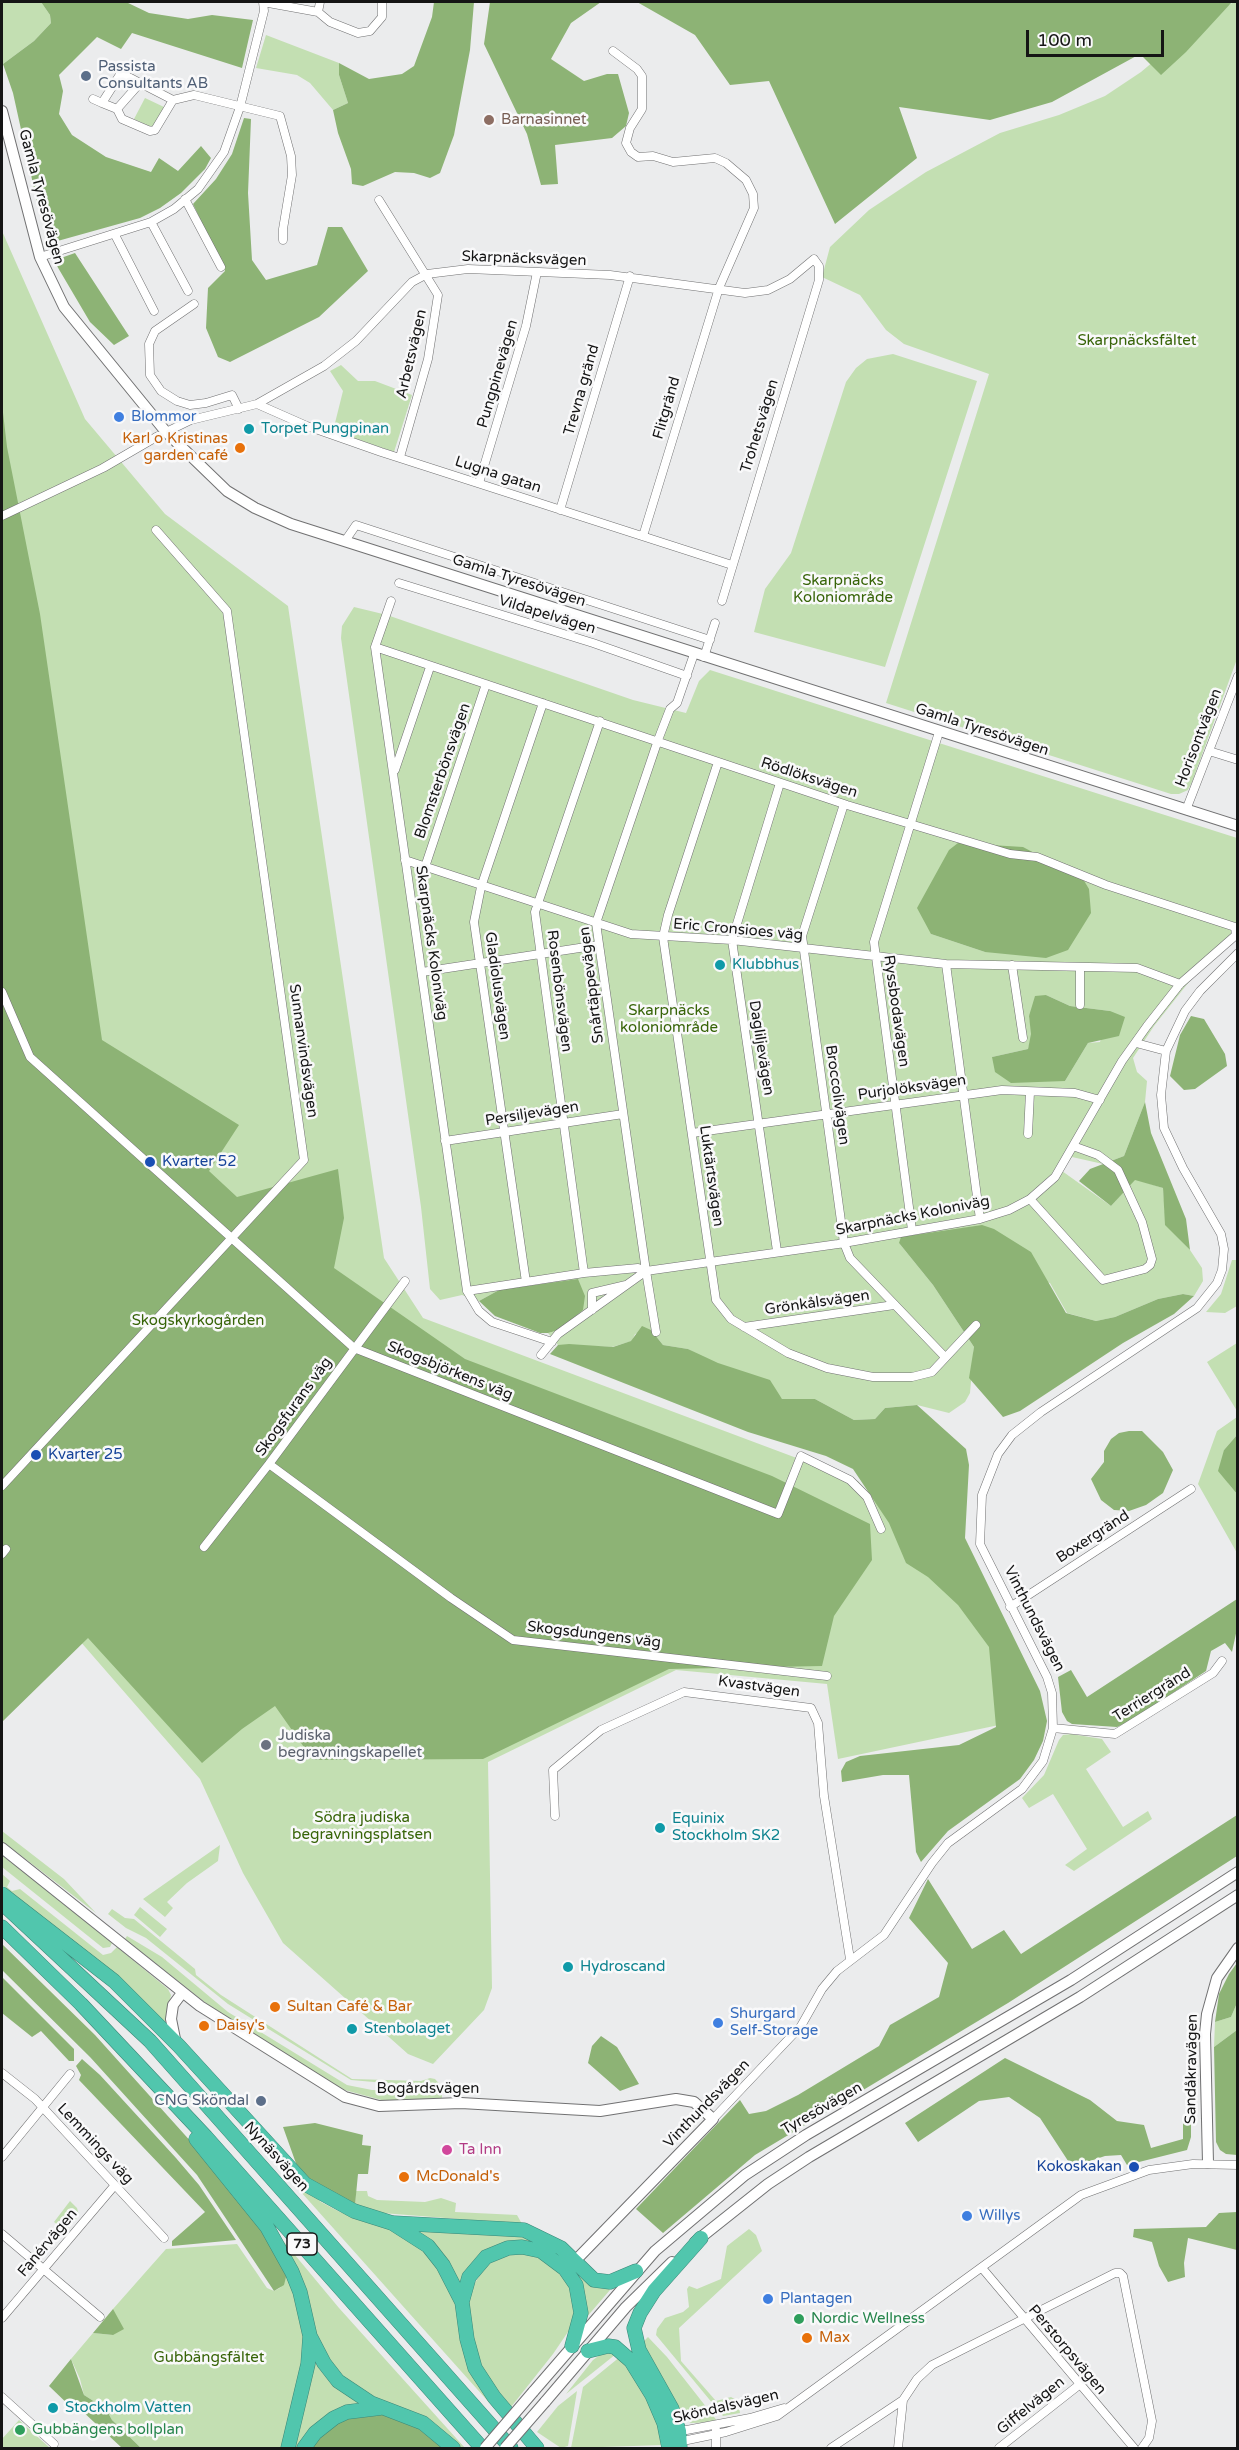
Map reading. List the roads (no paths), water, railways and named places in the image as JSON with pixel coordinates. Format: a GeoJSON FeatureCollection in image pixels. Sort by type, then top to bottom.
{"type":"FeatureCollection","features":[{"type":"Feature","properties":{"kind":"highway"},"geometry":{"type":"LineString","coordinates":[[2,1894],[114,1981],[176,2044],[305,2184],[354,2211],[392,2223],[417,2238],[436,2254],[462,2302],[470,2353],[476,2368],[494,2397],[537,2448]]}},
{"type":"Feature","properties":{"kind":"highway","name":"Nynäsvägen"},"geometry":{"type":"LineString","coordinates":[[2,1903],[95,1987],[165,2058],[511,2448]]}},
{"type":"Feature","properties":{"kind":"highway","name":"73"},"geometry":{"type":"LineString","coordinates":[[2,1927],[124,2049],[206,2137],[481,2446]]}},
{"type":"Feature","properties":{"kind":"highway"},"geometry":{"type":"LineString","coordinates":[[95,1987],[176,2044]]}},
{"type":"Feature","properties":{"kind":"highway"},"geometry":{"type":"LineString","coordinates":[[124,2049],[267,2227],[292,2272],[300,2292],[310,2336],[324,2363],[338,2381],[381,2408],[423,2423],[453,2448]]}},
{"type":"Feature","properties":{"kind":"highway"},"geometry":{"type":"LineString","coordinates":[[392,2223],[524,2230],[552,2242],[570,2265],[580,2305],[572,2346]]}},
{"type":"Feature","properties":{"kind":"highway"},"geometry":{"type":"LineString","coordinates":[[674,2441],[667,2398],[635,2342],[634,2328],[640,2313],[654,2291],[700,2238]]}},
{"type":"Feature","properties":{"kind":"highway"},"geometry":{"type":"LineString","coordinates":[[462,2302],[469,2277],[478,2263],[508,2248],[531,2248],[570,2265],[594,2280],[603,2282],[636,2271]]}},
{"type":"Feature","properties":{"kind":"highway"},"geometry":{"type":"LineString","coordinates":[[288,2448],[308,2364],[310,2336]]}},
{"type":"Feature","properties":{"kind":"highway"},"geometry":{"type":"LineString","coordinates":[[588,2351],[608,2346],[623,2352],[652,2395],[674,2441]]}},
{"type":"Feature","properties":{"kind":"highway"},"geometry":{"type":"LineString","coordinates":[[304,2448],[315,2433],[334,2418],[347,2412],[381,2408]]}},
{"type":"Feature","properties":{"kind":"street"},"geometry":{"type":"LineString","coordinates":[[40,257],[151,222],[198,189],[224,152],[240,107],[264,11],[263,2],[318,12],[330,22],[358,33],[370,31],[382,17],[382,2]]}},
{"type":"Feature","properties":{"kind":"street"},"geometry":{"type":"LineString","coordinates":[[318,12],[320,2]]}},
{"type":"Feature","properties":{"kind":"street","name":"Flitgränd"},"geometry":{"type":"LineString","coordinates":[[613,51],[637,69],[642,76],[642,109],[630,128],[626,143],[631,153],[638,157],[653,156],[673,162],[715,158],[741,174],[753,194],[754,208],[719,288],[643,536]]}},
{"type":"Feature","properties":{"kind":"street"},"geometry":{"type":"LineString","coordinates":[[102,103],[121,73],[172,100],[194,95],[280,116],[291,156],[292,176],[283,240]]}},
{"type":"Feature","properties":{"kind":"street"},"geometry":{"type":"LineString","coordinates":[[117,109],[134,86],[140,83]]}},
{"type":"Feature","properties":{"kind":"street"},"geometry":{"type":"LineString","coordinates":[[93,99],[117,109],[122,119],[150,131],[155,130],[172,100]]}},
{"type":"Feature","properties":{"kind":"street","name":"Gamla Tyresövägen"},"geometry":{"type":"LineString","coordinates":[[2,111],[40,257],[64,307],[162,434],[226,491],[291,524],[345,542],[1238,826]]}},
{"type":"Feature","properties":{"kind":"street"},"geometry":{"type":"LineString","coordinates":[[186,199],[221,267]]}},
{"type":"Feature","properties":{"kind":"street","name":"Arbetsvägen"},"geometry":{"type":"LineString","coordinates":[[379,200],[427,273],[438,295],[428,359],[400,457]]}},
{"type":"Feature","properties":{"kind":"street"},"geometry":{"type":"LineString","coordinates":[[151,222],[188,291]]}},
{"type":"Feature","properties":{"kind":"street"},"geometry":{"type":"LineString","coordinates":[[115,235],[154,311]]}},
{"type":"Feature","properties":{"kind":"street","name":"Skarpnäcksvägen"},"geometry":{"type":"LineString","coordinates":[[427,273],[468,269],[630,276],[745,293],[768,290],[790,279],[814,259]]}},
{"type":"Feature","properties":{"kind":"street","name":"Trohetsvägen"},"geometry":{"type":"LineString","coordinates":[[722,601],[819,280],[819,266],[814,259]]}},
{"type":"Feature","properties":{"kind":"street","name":"Pungpinevägen"},"geometry":{"type":"LineString","coordinates":[[479,483],[526,326],[537,272]]}},
{"type":"Feature","properties":{"kind":"street"},"geometry":{"type":"LineString","coordinates":[[2,516],[103,468],[191,420],[257,404],[324,366],[356,341],[412,282],[427,273]]}},
{"type":"Feature","properties":{"kind":"street","name":"Trevna gränd"},"geometry":{"type":"LineString","coordinates":[[560,510],[630,276]]}},
{"type":"Feature","properties":{"kind":"street"},"geometry":{"type":"LineString","coordinates":[[194,304],[155,331],[149,344],[150,375],[161,392],[177,401],[190,405],[232,395],[239,409]]}},
{"type":"Feature","properties":{"kind":"street","name":"Lugna gatan"},"geometry":{"type":"LineString","coordinates":[[257,404],[307,426],[732,565]]}},
{"type":"Feature","properties":{"kind":"street"},"geometry":{"type":"LineString","coordinates":[[345,542],[356,525],[710,640]]}},
{"type":"Feature","properties":{"kind":"street","name":"Sunnanvindsvägen"},"geometry":{"type":"LineString","coordinates":[[2,1486],[304,1161],[227,611],[156,530]]}},
{"type":"Feature","properties":{"kind":"street","name":"Vildapelvägen"},"geometry":{"type":"LineString","coordinates":[[399,583],[593,643],[687,676]]}},
{"type":"Feature","properties":{"kind":"street","name":"Skarpnäcks Koloniväg"},"geometry":{"type":"LineString","coordinates":[[391,601],[375,647],[467,1291],[479,1311],[492,1322],[552,1342]]}},
{"type":"Feature","properties":{"kind":"street","name":"Snårtäppevägen"},"geometry":{"type":"LineString","coordinates":[[646,1271],[596,923],[670,709],[677,703],[687,676],[710,640],[715,622]]}},
{"type":"Feature","properties":{"kind":"street","name":"Rödlöksvägen"},"geometry":{"type":"LineString","coordinates":[[375,647],[844,804],[1010,854],[1037,857],[1106,885],[1235,927]]}},
{"type":"Feature","properties":{"kind":"street"},"geometry":{"type":"LineString","coordinates":[[393,774],[430,667]]}},
{"type":"Feature","properties":{"kind":"street","name":"Horisontvägen"},"geometry":{"type":"LineString","coordinates":[[1186,810],[1238,676]]}},
{"type":"Feature","properties":{"kind":"street","name":"Blomsterbönsvägen"},"geometry":{"type":"LineString","coordinates":[[425,867],[486,684]]}},
{"type":"Feature","properties":{"kind":"street","name":"Gladiolusvägen"},"geometry":{"type":"LineString","coordinates":[[526,1282],[474,922],[481,887],[543,703]]}},
{"type":"Feature","properties":{"kind":"street","name":"Rosenbönsvägen"},"geometry":{"type":"LineString","coordinates":[[584,1273],[539,954],[536,912],[600,721]]}},
{"type":"Feature","properties":{"kind":"street","name":"Ryssbodavägen"},"geometry":{"type":"LineString","coordinates":[[912,1230],[874,942],[939,732]]}},
{"type":"Feature","properties":{"kind":"street"},"geometry":{"type":"LineString","coordinates":[[1209,751],[1238,760]]}},
{"type":"Feature","properties":{"kind":"street","name":"Luktärtsvägen"},"geometry":{"type":"LineString","coordinates":[[718,762],[668,915],[663,937],[716,1300],[731,1319],[788,1353],[827,1368],[873,1377],[912,1377],[932,1372],[976,1325]]}},
{"type":"Feature","properties":{"kind":"street","name":"Dagliljevägen"},"geometry":{"type":"LineString","coordinates":[[777,1251],[732,940],[780,783]]}},
{"type":"Feature","properties":{"kind":"street","name":"Broccolivägen"},"geometry":{"type":"LineString","coordinates":[[844,804],[802,936],[844,1243],[850,1258],[945,1357]]}},
{"type":"Feature","properties":{"kind":"street","name":"Eric Cronsioes väg"},"geometry":{"type":"LineString","coordinates":[[405,860],[481,887],[631,934],[732,940],[803,950],[946,964],[1137,968],[1180,984]]}},
{"type":"Feature","properties":{"kind":"street","name":"Skarpnäcks Koloniväg"},"geometry":{"type":"LineString","coordinates":[[467,1291],[584,1273],[638,1268],[646,1271],[844,1243],[981,1219],[1009,1210],[1030,1199],[1055,1177],[1136,1043],[1180,984],[1236,935],[1235,927]]}},
{"type":"Feature","properties":{"kind":"street"},"geometry":{"type":"LineString","coordinates":[[422,972],[599,945]]}},
{"type":"Feature","properties":{"kind":"street","name":"Vinthundsvägen"},"geometry":{"type":"LineString","coordinates":[[570,2265],[801,2026],[822,1989],[850,1959],[884,1935],[948,1843],[1022,1789],[1043,1761],[1053,1728],[1054,1703],[1047,1677],[980,1544],[982,1495],[998,1454],[1012,1435],[1041,1412],[1197,1308],[1213,1288],[1222,1270],[1224,1250],[1221,1234],[1183,1168],[1164,1128],[1161,1095],[1166,1051],[1185,1011],[1200,991],[1238,953]]}},
{"type":"Feature","properties":{"kind":"street"},"geometry":{"type":"LineString","coordinates":[[946,964],[981,1219]]}},
{"type":"Feature","properties":{"kind":"street"},"geometry":{"type":"LineString","coordinates":[[1012,965],[1023,1038]]}},
{"type":"Feature","properties":{"kind":"street"},"geometry":{"type":"LineString","coordinates":[[1080,967],[1080,1005]]}},
{"type":"Feature","properties":{"kind":"street","name":"Skogsbjörkens väg"},"geometry":{"type":"LineString","coordinates":[[2,992],[30,1057],[354,1348],[778,1514],[801,1456],[850,1480],[867,1497],[881,1529]]}},
{"type":"Feature","properties":{"kind":"street"},"geometry":{"type":"LineString","coordinates":[[1136,1043],[1166,1051]]}},
{"type":"Feature","properties":{"kind":"street","name":"Purjolöksvägen"},"geometry":{"type":"LineString","coordinates":[[692,1133],[895,1103],[1002,1090],[1075,1093],[1100,1100]]}},
{"type":"Feature","properties":{"kind":"street"},"geometry":{"type":"LineString","coordinates":[[1028,1134],[1030,1092]]}},
{"type":"Feature","properties":{"kind":"street","name":"Persiljevägen"},"geometry":{"type":"LineString","coordinates":[[445,1141],[623,1114]]}},
{"type":"Feature","properties":{"kind":"street"},"geometry":{"type":"LineString","coordinates":[[1030,1199],[1103,1280],[1145,1269],[1150,1265],[1152,1259],[1142,1222],[1118,1170],[1098,1155],[1073,1146]]}},
{"type":"Feature","properties":{"kind":"street"},"geometry":{"type":"LineString","coordinates":[[541,1355],[552,1342],[592,1310],[646,1271],[656,1332]]}},
{"type":"Feature","properties":{"kind":"street","name":"Skogsfurans väg"},"geometry":{"type":"LineString","coordinates":[[204,1547],[269,1464],[405,1281]]}},
{"type":"Feature","properties":{"kind":"street"},"geometry":{"type":"LineString","coordinates":[[592,1310],[592,1293],[628,1285]]}},
{"type":"Feature","properties":{"kind":"street","name":"Grönkålsvägen"},"geometry":{"type":"LineString","coordinates":[[744,1327],[894,1305]]}},
{"type":"Feature","properties":{"kind":"street","name":"Skogsdungens väg"},"geometry":{"type":"LineString","coordinates":[[269,1464],[451,1598],[513,1640],[827,1676]]}},
{"type":"Feature","properties":{"kind":"street","name":"Boxergränd"},"geometry":{"type":"LineString","coordinates":[[1011,1607],[1191,1489]]}},
{"type":"Feature","properties":{"kind":"street","name":"Terriergränd"},"geometry":{"type":"LineString","coordinates":[[1053,1728],[1116,1734],[1213,1673],[1222,1661]]}},
{"type":"Feature","properties":{"kind":"street","name":"Kvastvägen"},"geometry":{"type":"LineString","coordinates":[[555,1816],[553,1770],[601,1730],[684,1692],[811,1708],[819,1723],[824,1796],[849,1940],[850,1959]]}},
{"type":"Feature","properties":{"kind":"street","name":"Bogårdsvägen"},"geometry":{"type":"LineString","coordinates":[[2,1848],[182,1993],[322,2085],[363,2102],[411,2106],[461,2103],[600,2111],[687,2099],[694,2102],[713,2119]]}},
{"type":"Feature","properties":{"kind":"street","name":"Tyresövägen"},"geometry":{"type":"LineString","coordinates":[[481,2446],[533,2392],[636,2271],[694,2216],[772,2156],[1062,1986],[1238,1872]]}},
{"type":"Feature","properties":{"kind":"street"},"geometry":{"type":"LineString","coordinates":[[505,2448],[626,2307],[700,2238],[759,2190],[809,2157],[1080,1997],[1238,1894]]}},
{"type":"Feature","properties":{"kind":"street","name":"Sandåkravägen"},"geometry":{"type":"LineString","coordinates":[[1208,2163],[1207,2014],[1217,1978],[1238,1948]]}},
{"type":"Feature","properties":{"kind":"street"},"geometry":{"type":"LineString","coordinates":[[176,2044],[171,2019],[173,2005],[182,1993]]}},
{"type":"Feature","properties":{"kind":"street","name":"Lemmings väg"},"geometry":{"type":"LineString","coordinates":[[2,2073],[36,2099],[164,2238]]}},
{"type":"Feature","properties":{"kind":"street"},"geometry":{"type":"LineString","coordinates":[[2,2157],[70,2074]]}},
{"type":"Feature","properties":{"kind":"street","name":"Sköndalsvägen"},"geometry":{"type":"LineString","coordinates":[[674,2441],[791,2405],[1081,2195],[1149,2170],[1208,2163],[1238,2165]]}},
{"type":"Feature","properties":{"kind":"street","name":"Fanérvägen"},"geometry":{"type":"LineString","coordinates":[[2,2318],[115,2185]]}},
{"type":"Feature","properties":{"kind":"street"},"geometry":{"type":"LineString","coordinates":[[2,2234],[100,2317]]}},
{"type":"Feature","properties":{"kind":"street","name":"Perstorpsvägen"},"geometry":{"type":"LineString","coordinates":[[982,2268],[1022,2319],[1134,2448]]}},
{"type":"Feature","properties":{"kind":"street"},"geometry":{"type":"LineString","coordinates":[[831,2448],[903,2400],[916,2379],[932,2365],[1115,2273],[1123,2276],[1152,2421],[1149,2438],[1142,2448]]}},
{"type":"Feature","properties":{"kind":"street","name":"Giffelvägen"},"geometry":{"type":"LineString","coordinates":[[999,2448],[1079,2385]]}},
{"type":"Feature","properties":{"kind":"street"},"geometry":{"type":"LineString","coordinates":[[2,2397],[54,2444]]}},
{"type":"Feature","properties":{"kind":"street"},"geometry":{"type":"LineString","coordinates":[[898,2448],[903,2400]]}},
{"type":"Feature","properties":{"kind":"street"},"geometry":{"type":"LineString","coordinates":[[716,2429],[716,2448]]}},
{"type":"Feature","properties":{"kind":"place","name":"Passista Consultants AB"},"geometry":{"type":"Point","coordinates":[86,76]}},
{"type":"Feature","properties":{"kind":"place","name":"Barnasinnet"},"geometry":{"type":"Point","coordinates":[489,120]}},
{"type":"Feature","properties":{"kind":"place","name":"Blommor"},"geometry":{"type":"Point","coordinates":[119,417]}},
{"type":"Feature","properties":{"kind":"place","name":"Torpet Pungpinan"},"geometry":{"type":"Point","coordinates":[249,429]}},
{"type":"Feature","properties":{"kind":"place","name":"Karl o Kristinas garden café"},"geometry":{"type":"Point","coordinates":[240,448]}},
{"type":"Feature","properties":{"kind":"place","name":"Klubbhus"},"geometry":{"type":"Point","coordinates":[720,965]}},
{"type":"Feature","properties":{"kind":"place","name":"Kvarter 52"},"geometry":{"type":"Point","coordinates":[150,1162]}},
{"type":"Feature","properties":{"kind":"place","name":"Kvarter 25"},"geometry":{"type":"Point","coordinates":[36,1455]}},
{"type":"Feature","properties":{"kind":"place","name":"Judiska begravningskapellet"},"geometry":{"type":"Point","coordinates":[266,1745]}},
{"type":"Feature","properties":{"kind":"place","name":"Equinix Stockholm SK2"},"geometry":{"type":"Point","coordinates":[660,1828]}},
{"type":"Feature","properties":{"kind":"place","name":"Hydroscand"},"geometry":{"type":"Point","coordinates":[568,1967]}},
{"type":"Feature","properties":{"kind":"place","name":"Sultan Café & Bar"},"geometry":{"type":"Point","coordinates":[275,2007]}},
{"type":"Feature","properties":{"kind":"place","name":"Shurgard Self-Storage"},"geometry":{"type":"Point","coordinates":[718,2023]}},
{"type":"Feature","properties":{"kind":"place","name":"Daisy's"},"geometry":{"type":"Point","coordinates":[204,2026]}},
{"type":"Feature","properties":{"kind":"place","name":"Stenbolaget"},"geometry":{"type":"Point","coordinates":[352,2029]}},
{"type":"Feature","properties":{"kind":"place","name":"CNG Sköndal"},"geometry":{"type":"Point","coordinates":[261,2101]}},
{"type":"Feature","properties":{"kind":"place","name":"Ta Inn"},"geometry":{"type":"Point","coordinates":[447,2150]}},
{"type":"Feature","properties":{"kind":"place","name":"Kokoskakan"},"geometry":{"type":"Point","coordinates":[1134,2167]}},
{"type":"Feature","properties":{"kind":"place","name":"McDonald's"},"geometry":{"type":"Point","coordinates":[404,2177]}},
{"type":"Feature","properties":{"kind":"place","name":"Willys"},"geometry":{"type":"Point","coordinates":[967,2216]}},
{"type":"Feature","properties":{"kind":"place","name":"Plantagen"},"geometry":{"type":"Point","coordinates":[768,2299]}},
{"type":"Feature","properties":{"kind":"place","name":"Nordic Wellness"},"geometry":{"type":"Point","coordinates":[799,2319]}},
{"type":"Feature","properties":{"kind":"place","name":"Max"},"geometry":{"type":"Point","coordinates":[807,2338]}},
{"type":"Feature","properties":{"kind":"place","name":"Stockholm Vatten"},"geometry":{"type":"Point","coordinates":[53,2408]}},
{"type":"Feature","properties":{"kind":"place","name":"Gubbängens bollplan"},"geometry":{"type":"Point","coordinates":[20,2430]}},
{"type":"Feature","properties":{"kind":"park label","name":"Skarpnäcksfältet"},"geometry":{"type":"Point","coordinates":[1137,341]}},
{"type":"Feature","properties":{"kind":"park label","name":"Skarpnäcks Koloniområde"},"geometry":{"type":"Point","coordinates":[843,590]}},
{"type":"Feature","properties":{"kind":"park label","name":"Skarpnäcks koloniområde"},"geometry":{"type":"Point","coordinates":[669,1020]}},
{"type":"Feature","properties":{"kind":"park label","name":"Skogskyrkogården"},"geometry":{"type":"Point","coordinates":[198,1321]}},
{"type":"Feature","properties":{"kind":"park label","name":"Södra judiska begravningsplatsen"},"geometry":{"type":"Point","coordinates":[362,1826]}},
{"type":"Feature","properties":{"kind":"park label","name":"Gubbängsfältet"},"geometry":{"type":"Point","coordinates":[209,2358]}}]}
